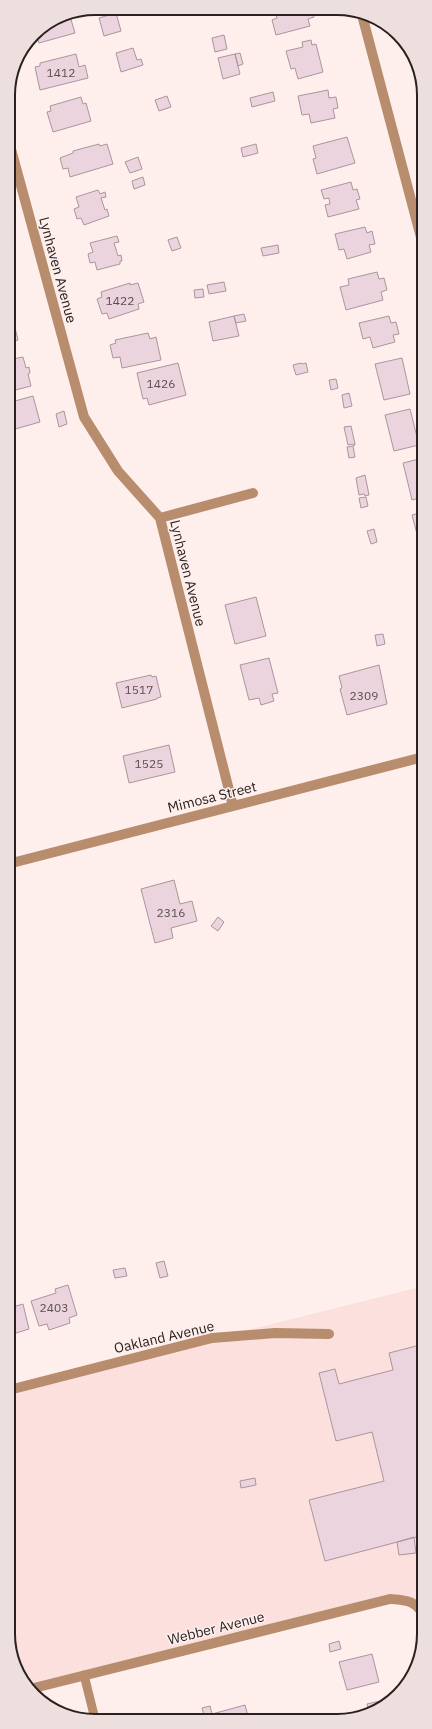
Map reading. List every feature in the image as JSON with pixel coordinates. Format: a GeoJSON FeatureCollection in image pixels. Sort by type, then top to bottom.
{"type":"FeatureCollection","features":[{"type":"Feature","properties":{"kind":"street"},"geometry":{"type":"LineString","coordinates":[[363,20],[417,222]]}},
{"type":"Feature","properties":{"kind":"street","name":"Lynhaven Avenue"},"geometry":{"type":"LineString","coordinates":[[15,164],[84,417],[118,470],[160,518],[233,806]]}},
{"type":"Feature","properties":{"kind":"street"},"geometry":{"type":"LineString","coordinates":[[160,518],[253,493]]}},
{"type":"Feature","properties":{"kind":"street","name":"Mimosa Street"},"geometry":{"type":"LineString","coordinates":[[15,862],[417,759]]}},
{"type":"Feature","properties":{"kind":"street","name":"Oakland Avenue"},"geometry":{"type":"LineString","coordinates":[[15,1388],[212,1338],[275,1333],[329,1334]]}},
{"type":"Feature","properties":{"kind":"street","name":"Webber Avenue"},"geometry":{"type":"LineString","coordinates":[[36,1687],[390,1599],[409,1600],[417,1607]]}},
{"type":"Feature","properties":{"kind":"lane"},"geometry":{"type":"LineString","coordinates":[[84,1675],[94,1714]]}},
{"type":"Feature","properties":{"kind":"shaded area"},"geometry":{"type":"Polygon","coordinates":[[[417,1288],[417,1609],[390,1599],[36,1687],[23,1669],[19,1659],[15,1634],[15,1388],[417,1288]]]}},
{"type":"Feature","properties":{"kind":"building"},"geometry":{"type":"Polygon","coordinates":[[[109,15],[117,15],[121,31],[104,36],[99,18],[109,15]]]}},
{"type":"Feature","properties":{"kind":"building"},"geometry":{"type":"Polygon","coordinates":[[[276,15],[314,15],[314,17],[308,19],[310,26],[276,35],[272,20],[277,18],[276,15]]]}},
{"type":"Feature","properties":{"kind":"building"},"geometry":{"type":"Polygon","coordinates":[[[71,19],[75,33],[39,43],[38,40],[36,40],[55,26],[71,19]]]}},
{"type":"Feature","properties":{"kind":"building"},"geometry":{"type":"Polygon","coordinates":[[[224,35],[227,49],[215,52],[212,38],[224,35]]]}},
{"type":"Feature","properties":{"kind":"building"},"geometry":{"type":"Polygon","coordinates":[[[311,40],[312,45],[316,44],[323,72],[298,79],[295,68],[291,69],[286,51],[303,47],[302,42],[311,40]]]}},
{"type":"Feature","properties":{"kind":"building"},"geometry":{"type":"Polygon","coordinates":[[[133,48],[137,60],[141,59],[143,65],[121,72],[116,53],[133,48]]]}},
{"type":"Feature","properties":{"kind":"building"},"geometry":{"type":"Polygon","coordinates":[[[240,53],[243,64],[238,66],[235,54],[240,53]]]}},
{"type":"Feature","properties":{"kind":"building"},"geometry":{"type":"Polygon","coordinates":[[[76,54],[79,67],[85,65],[88,78],[40,90],[35,67],[40,66],[40,63],[76,54]]]}},
{"type":"Feature","properties":{"kind":"building"},"geometry":{"type":"Polygon","coordinates":[[[235,54],[240,74],[223,79],[218,58],[235,54]]]}},
{"type":"Feature","properties":{"kind":"building"},"geometry":{"type":"Polygon","coordinates":[[[328,90],[329,98],[336,97],[338,108],[333,109],[335,118],[311,123],[309,114],[302,115],[298,96],[328,90]]]}},
{"type":"Feature","properties":{"kind":"building"},"geometry":{"type":"Polygon","coordinates":[[[273,92],[275,101],[252,107],[250,98],[273,92]]]}},
{"type":"Feature","properties":{"kind":"building"},"geometry":{"type":"Polygon","coordinates":[[[167,96],[171,107],[159,111],[155,100],[167,96]]]}},
{"type":"Feature","properties":{"kind":"building"},"geometry":{"type":"Polygon","coordinates":[[[81,97],[83,104],[86,103],[91,121],[53,132],[47,112],[51,111],[50,106],[81,97]]]}},
{"type":"Feature","properties":{"kind":"building"},"geometry":{"type":"Polygon","coordinates":[[[347,137],[355,163],[317,174],[313,159],[316,158],[313,146],[347,137]]]}},
{"type":"Feature","properties":{"kind":"building"},"geometry":{"type":"Polygon","coordinates":[[[99,144],[100,146],[107,144],[113,164],[70,177],[68,168],[63,169],[60,158],[73,153],[73,151],[99,144]]]}},
{"type":"Feature","properties":{"kind":"building"},"geometry":{"type":"Polygon","coordinates":[[[256,144],[258,153],[243,157],[241,148],[256,144]]]}},
{"type":"Feature","properties":{"kind":"building"},"geometry":{"type":"Polygon","coordinates":[[[138,157],[142,169],[130,173],[125,162],[138,157]]]}},
{"type":"Feature","properties":{"kind":"building"},"geometry":{"type":"Polygon","coordinates":[[[143,177],[145,185],[134,189],[132,181],[143,177]]]}},
{"type":"Feature","properties":{"kind":"building"},"geometry":{"type":"Polygon","coordinates":[[[351,182],[353,190],[357,189],[360,199],[356,200],[359,209],[328,217],[325,205],[330,204],[329,198],[324,199],[321,190],[351,182]]]}},
{"type":"Feature","properties":{"kind":"building"},"geometry":{"type":"Polygon","coordinates":[[[98,190],[100,194],[105,192],[106,197],[101,198],[105,210],[107,209],[109,216],[84,225],[81,218],[77,219],[74,209],[79,207],[76,197],[98,190]]]}},
{"type":"Feature","properties":{"kind":"building"},"geometry":{"type":"Polygon","coordinates":[[[365,227],[367,233],[372,231],[375,244],[369,245],[371,252],[347,259],[344,249],[339,250],[335,234],[365,227]]]}},
{"type":"Feature","properties":{"kind":"building"},"geometry":{"type":"Polygon","coordinates":[[[117,236],[119,242],[114,243],[118,256],[121,255],[122,261],[120,261],[120,264],[97,270],[95,262],[90,263],[88,254],[93,252],[90,243],[117,236]]]}},
{"type":"Feature","properties":{"kind":"building"},"geometry":{"type":"Polygon","coordinates":[[[177,237],[181,248],[172,251],[168,240],[177,237]]]}},
{"type":"Feature","properties":{"kind":"building"},"geometry":{"type":"Polygon","coordinates":[[[278,245],[279,253],[263,256],[261,248],[278,245]]]}},
{"type":"Feature","properties":{"kind":"building"},"geometry":{"type":"Polygon","coordinates":[[[377,272],[379,279],[384,278],[387,290],[381,292],[383,300],[346,310],[340,287],[349,285],[348,279],[377,272]]]}},
{"type":"Feature","properties":{"kind":"building"},"geometry":{"type":"Polygon","coordinates":[[[224,282],[226,291],[209,294],[207,285],[224,282]]]}},
{"type":"Feature","properties":{"kind":"building"},"geometry":{"type":"Polygon","coordinates":[[[130,283],[130,285],[138,283],[144,302],[138,304],[139,309],[109,319],[107,313],[102,314],[97,299],[102,297],[101,292],[130,283]]]}},
{"type":"Feature","properties":{"kind":"building"},"geometry":{"type":"Polygon","coordinates":[[[203,289],[204,297],[195,298],[194,290],[203,289]]]}},
{"type":"Feature","properties":{"kind":"building"},"geometry":{"type":"Polygon","coordinates":[[[244,314],[246,321],[236,323],[234,316],[244,314]]]}},
{"type":"Feature","properties":{"kind":"building"},"geometry":{"type":"Polygon","coordinates":[[[234,316],[239,336],[213,341],[209,322],[234,316]]]}},
{"type":"Feature","properties":{"kind":"building"},"geometry":{"type":"Polygon","coordinates":[[[389,316],[391,323],[396,322],[399,334],[393,335],[395,342],[373,348],[370,337],[363,339],[359,323],[389,316]]]}},
{"type":"Feature","properties":{"kind":"building"},"geometry":{"type":"Polygon","coordinates":[[[15,328],[18,340],[15,341],[15,328]]]}},
{"type":"Feature","properties":{"kind":"building"},"geometry":{"type":"Polygon","coordinates":[[[148,333],[150,339],[156,337],[161,360],[122,368],[120,357],[113,358],[110,345],[116,343],[115,340],[148,333]]]}},
{"type":"Feature","properties":{"kind":"building"},"geometry":{"type":"Polygon","coordinates":[[[23,357],[26,368],[29,367],[30,373],[28,374],[31,386],[15,390],[15,359],[23,357]]]}},
{"type":"Feature","properties":{"kind":"building"},"geometry":{"type":"Polygon","coordinates":[[[402,358],[410,394],[384,400],[375,364],[402,358]]]}},
{"type":"Feature","properties":{"kind":"building"},"geometry":{"type":"Polygon","coordinates":[[[178,363],[186,395],[149,405],[147,398],[143,399],[137,373],[178,363]]]}},
{"type":"Feature","properties":{"kind":"building"},"geometry":{"type":"Polygon","coordinates":[[[306,363],[308,372],[296,375],[293,365],[306,363]]]}},
{"type":"Feature","properties":{"kind":"building"},"geometry":{"type":"Polygon","coordinates":[[[336,379],[338,388],[331,390],[329,380],[336,379]]]}},
{"type":"Feature","properties":{"kind":"building"},"geometry":{"type":"Polygon","coordinates":[[[349,393],[352,406],[344,408],[342,395],[349,393]]]}},
{"type":"Feature","properties":{"kind":"building"},"geometry":{"type":"Polygon","coordinates":[[[33,396],[40,422],[15,429],[15,401],[33,396]]]}},
{"type":"Feature","properties":{"kind":"building"},"geometry":{"type":"Polygon","coordinates":[[[410,409],[417,437],[417,445],[394,451],[385,415],[410,409]]]}},
{"type":"Feature","properties":{"kind":"building"},"geometry":{"type":"Polygon","coordinates":[[[64,411],[67,424],[59,427],[56,414],[64,411]]]}},
{"type":"Feature","properties":{"kind":"building"},"geometry":{"type":"Polygon","coordinates":[[[351,426],[355,444],[354,446],[353,444],[348,445],[344,427],[351,426]]]}},
{"type":"Feature","properties":{"kind":"building"},"geometry":{"type":"Polygon","coordinates":[[[353,446],[355,457],[349,458],[347,447],[353,446]]]}},
{"type":"Feature","properties":{"kind":"building"},"geometry":{"type":"Polygon","coordinates":[[[417,460],[417,499],[412,500],[403,463],[417,460]]]}},
{"type":"Feature","properties":{"kind":"building"},"geometry":{"type":"Polygon","coordinates":[[[365,475],[369,495],[365,496],[364,494],[359,495],[356,478],[365,475]]]}},
{"type":"Feature","properties":{"kind":"building"},"geometry":{"type":"Polygon","coordinates":[[[366,497],[368,506],[361,508],[359,498],[366,497]]]}},
{"type":"Feature","properties":{"kind":"building"},"geometry":{"type":"Polygon","coordinates":[[[417,514],[417,534],[412,515],[417,514]]]}},
{"type":"Feature","properties":{"kind":"building"},"geometry":{"type":"Polygon","coordinates":[[[374,529],[377,542],[371,544],[367,531],[374,529]]]}},
{"type":"Feature","properties":{"kind":"building"},"geometry":{"type":"Polygon","coordinates":[[[256,597],[266,636],[235,644],[225,605],[256,597]]]}},
{"type":"Feature","properties":{"kind":"building"},"geometry":{"type":"Polygon","coordinates":[[[383,634],[385,644],[377,646],[375,635],[383,634]]]}},
{"type":"Feature","properties":{"kind":"building"},"geometry":{"type":"Polygon","coordinates":[[[269,658],[278,693],[272,694],[274,701],[261,705],[259,698],[249,700],[240,665],[269,658]]]}},
{"type":"Feature","properties":{"kind":"building"},"geometry":{"type":"Polygon","coordinates":[[[379,665],[387,704],[347,715],[340,689],[342,688],[339,676],[379,665]]]}},
{"type":"Feature","properties":{"kind":"building"},"geometry":{"type":"Polygon","coordinates":[[[151,675],[152,677],[156,676],[161,697],[122,708],[116,683],[151,675]]]}},
{"type":"Feature","properties":{"kind":"building"},"geometry":{"type":"Polygon","coordinates":[[[169,745],[175,772],[129,783],[123,756],[169,745]]]}},
{"type":"Feature","properties":{"kind":"building"},"geometry":{"type":"Polygon","coordinates":[[[174,880],[180,904],[192,901],[197,921],[171,928],[173,938],[155,943],[141,889],[174,880]]]}},
{"type":"Feature","properties":{"kind":"building"},"geometry":{"type":"Polygon","coordinates":[[[218,917],[224,922],[218,931],[211,926],[218,917]]]}},
{"type":"Feature","properties":{"kind":"building"},"geometry":{"type":"Polygon","coordinates":[[[164,1261],[168,1276],[160,1278],[156,1263],[164,1261]]]}},
{"type":"Feature","properties":{"kind":"building"},"geometry":{"type":"Polygon","coordinates":[[[125,1268],[127,1276],[115,1278],[113,1270],[125,1268]]]}},
{"type":"Feature","properties":{"kind":"building"},"geometry":{"type":"Polygon","coordinates":[[[68,1285],[77,1315],[69,1318],[70,1323],[49,1330],[47,1324],[39,1326],[31,1301],[56,1293],[55,1289],[68,1285]]]}},
{"type":"Feature","properties":{"kind":"building"},"geometry":{"type":"Polygon","coordinates":[[[23,1304],[29,1329],[15,1333],[15,1306],[23,1304]]]}},
{"type":"Feature","properties":{"kind":"building"},"geometry":{"type":"Polygon","coordinates":[[[417,1346],[417,1537],[325,1561],[309,1500],[384,1481],[372,1432],[336,1441],[319,1373],[335,1369],[339,1384],[393,1370],[389,1353],[417,1346]]]}},
{"type":"Feature","properties":{"kind":"building"},"geometry":{"type":"Polygon","coordinates":[[[255,1478],[256,1485],[241,1488],[240,1481],[255,1478]]]}},
{"type":"Feature","properties":{"kind":"building"},"geometry":{"type":"Polygon","coordinates":[[[414,1537],[416,1553],[399,1555],[397,1542],[414,1537]]]}},
{"type":"Feature","properties":{"kind":"building"},"geometry":{"type":"Polygon","coordinates":[[[339,1641],[341,1649],[330,1652],[329,1644],[339,1641]]]}},
{"type":"Feature","properties":{"kind":"building"},"geometry":{"type":"Polygon","coordinates":[[[372,1654],[379,1682],[347,1690],[339,1662],[372,1654]]]}},
{"type":"Feature","properties":{"kind":"building"},"geometry":{"type":"Polygon","coordinates":[[[379,1701],[368,1708],[367,1704],[379,1701]]]}},
{"type":"Feature","properties":{"kind":"building"},"geometry":{"type":"Polygon","coordinates":[[[245,1705],[247,1714],[212,1714],[245,1705]]]}},
{"type":"Feature","properties":{"kind":"building"},"geometry":{"type":"Polygon","coordinates":[[[210,1706],[212,1714],[204,1714],[202,1708],[210,1706]]]}}]}
